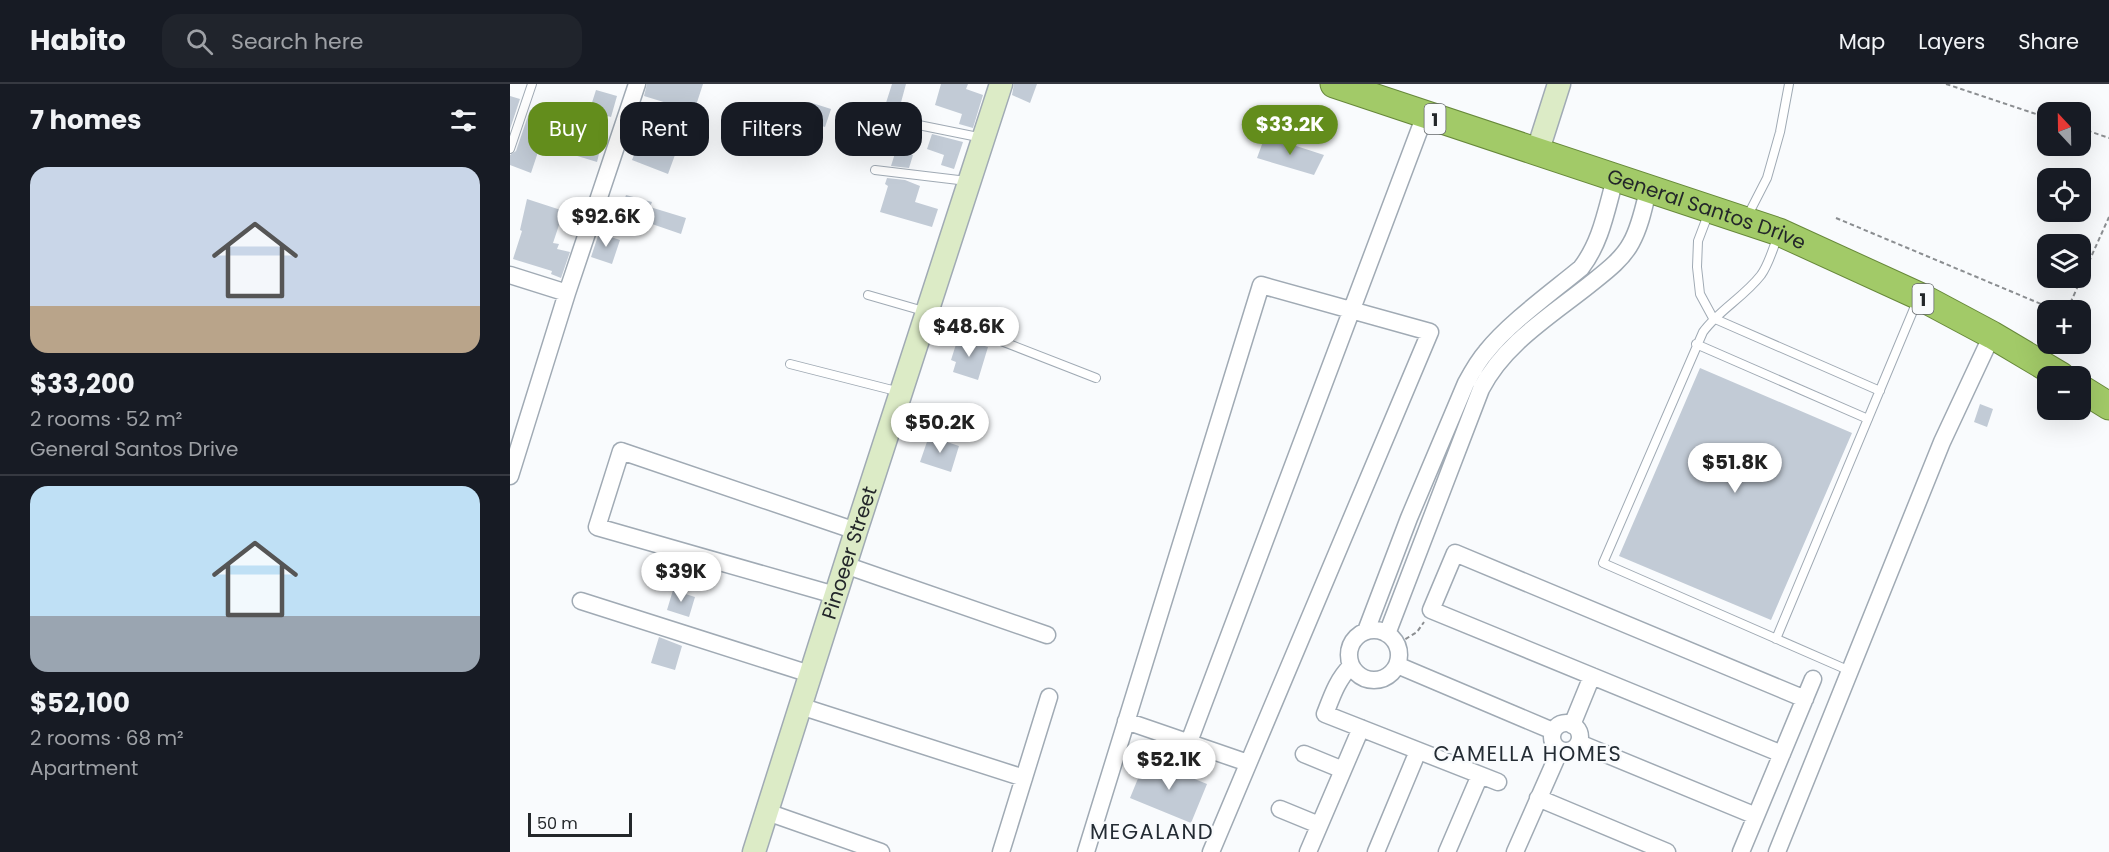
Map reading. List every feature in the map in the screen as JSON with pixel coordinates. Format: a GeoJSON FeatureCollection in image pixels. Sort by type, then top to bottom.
{"type":"FeatureCollection","features":[{"type":"Feature","properties":{"kind":"highway","name":"General Santos Drive"},"geometry":{"type":"LineString","coordinates":[[1334,84],[1779,232],[1919,297],[1992,335],[2044,366]]}},
{"type":"Feature","properties":{"kind":"highway"},"geometry":{"type":"LineString","coordinates":[[2091,395],[2109,406]]}},
{"type":"Feature","properties":{"kind":"main road","name":"Pinoeer Street"},"geometry":{"type":"LineString","coordinates":[[754,852],[1001,84]]}},
{"type":"Feature","properties":{"kind":"main road"},"geometry":{"type":"LineString","coordinates":[[1538,153],[1559,84]]}},
{"type":"Feature","properties":{"kind":"street"},"geometry":{"type":"LineString","coordinates":[[510,476],[636,84]]}},
{"type":"Feature","properties":{"kind":"street"},"geometry":{"type":"LineString","coordinates":[[1188,742],[1425,115]]}},
{"type":"Feature","properties":{"kind":"street"},"geometry":{"type":"LineString","coordinates":[[1366,631],[1409,518],[1466,384],[1477,364],[1502,335],[1581,268],[1597,243],[1615,179]]}},
{"type":"Feature","properties":{"kind":"street"},"geometry":{"type":"LineString","coordinates":[[1392,639],[1373,630],[1366,631],[1354,639],[1348,652],[1351,666],[1360,677],[1374,681],[1388,676],[1397,665],[1399,658],[1392,639],[1489,372],[1512,346],[1604,273],[1627,250],[1638,228],[1648,190]]}},
{"type":"Feature","properties":{"kind":"street"},"geometry":{"type":"LineString","coordinates":[[510,275],[567,293]]}},
{"type":"Feature","properties":{"kind":"street"},"geometry":{"type":"LineString","coordinates":[[1086,852],[1261,285],[1430,332],[1211,852]]}},
{"type":"Feature","properties":{"kind":"street"},"geometry":{"type":"LineString","coordinates":[[1777,852],[1942,442],[1992,335]]}},
{"type":"Feature","properties":{"kind":"street"},"geometry":{"type":"LineString","coordinates":[[835,595],[597,527],[621,451],[856,531]]}},
{"type":"Feature","properties":{"kind":"street"},"geometry":{"type":"LineString","coordinates":[[1782,754],[1431,610],[1455,553],[1805,699]]}},
{"type":"Feature","properties":{"kind":"street"},"geometry":{"type":"LineString","coordinates":[[845,565],[1047,635]]}},
{"type":"Feature","properties":{"kind":"street"},"geometry":{"type":"LineString","coordinates":[[581,601],[810,674]]}},
{"type":"Feature","properties":{"kind":"street"},"geometry":{"type":"LineString","coordinates":[[1397,665],[1553,731]]}},
{"type":"Feature","properties":{"kind":"street"},"geometry":{"type":"LineString","coordinates":[[1351,666],[1341,676],[1325,714],[1498,782]]}},
{"type":"Feature","properties":{"kind":"street"},"geometry":{"type":"LineString","coordinates":[[1572,724],[1592,676]]}},
{"type":"Feature","properties":{"kind":"street"},"geometry":{"type":"LineString","coordinates":[[1741,852],[1813,679]]}},
{"type":"Feature","properties":{"kind":"street"},"geometry":{"type":"LineString","coordinates":[[1001,852],[1049,697]]}},
{"type":"Feature","properties":{"kind":"street"},"geometry":{"type":"LineString","coordinates":[[800,706],[1024,778]]}},
{"type":"Feature","properties":{"kind":"street"},"geometry":{"type":"LineString","coordinates":[[1126,721],[1248,763]]}},
{"type":"Feature","properties":{"kind":"street"},"geometry":{"type":"LineString","coordinates":[[1562,724],[1572,724],[1580,733],[1579,743],[1571,750],[1560,750],[1553,742],[1553,731],[1562,724]]}},
{"type":"Feature","properties":{"kind":"street"},"geometry":{"type":"LineString","coordinates":[[1308,852],[1361,728]]}},
{"type":"Feature","properties":{"kind":"street"},"geometry":{"type":"LineString","coordinates":[[1579,743],[1756,816]]}},
{"type":"Feature","properties":{"kind":"street"},"geometry":{"type":"LineString","coordinates":[[1515,852],[1560,750]]}},
{"type":"Feature","properties":{"kind":"street"},"geometry":{"type":"LineString","coordinates":[[1376,852],[1418,751]]}},
{"type":"Feature","properties":{"kind":"street"},"geometry":{"type":"LineString","coordinates":[[1304,754],[1343,770]]}},
{"type":"Feature","properties":{"kind":"street"},"geometry":{"type":"LineString","coordinates":[[1447,852],[1480,776]]}},
{"type":"Feature","properties":{"kind":"street"},"geometry":{"type":"LineString","coordinates":[[1538,798],[1667,852]]}},
{"type":"Feature","properties":{"kind":"street"},"geometry":{"type":"LineString","coordinates":[[1280,809],[1319,825]]}},
{"type":"Feature","properties":{"kind":"street"},"geometry":{"type":"LineString","coordinates":[[767,812],[881,852]]}},
{"type":"Feature","properties":{"kind":"lane"},"geometry":{"type":"LineString","coordinates":[[510,149],[532,84]]}},
{"type":"Feature","properties":{"kind":"lane"},"geometry":{"type":"LineString","coordinates":[[1746,220],[1767,178],[1780,132],[1789,84]]}},
{"type":"Feature","properties":{"kind":"lane"},"geometry":{"type":"LineString","coordinates":[[922,126],[983,138]]}},
{"type":"Feature","properties":{"kind":"lane"},"geometry":{"type":"LineString","coordinates":[[875,170],[969,181]]}},
{"type":"Feature","properties":{"kind":"lane"},"geometry":{"type":"LineString","coordinates":[[1710,209],[1698,241],[1697,267],[1700,294],[1713,318],[1880,391]]}},
{"type":"Feature","properties":{"kind":"lane"},"geometry":{"type":"LineString","coordinates":[[1779,232],[1762,273],[1749,288],[1713,318],[1696,344],[1603,563],[1851,671]]}},
{"type":"Feature","properties":{"kind":"lane"},"geometry":{"type":"LineString","coordinates":[[868,296],[927,312],[1096,378]]}},
{"type":"Feature","properties":{"kind":"lane"},"geometry":{"type":"LineString","coordinates":[[1776,639],[1919,297]]}},
{"type":"Feature","properties":{"kind":"lane"},"geometry":{"type":"LineString","coordinates":[[1696,344],[1868,419]]}},
{"type":"Feature","properties":{"kind":"lane"},"geometry":{"type":"LineString","coordinates":[[790,364],[901,392]]}},
{"type":"Feature","properties":{"kind":"path"},"geometry":{"type":"LineString","coordinates":[[1946,84],[2037,113]]}},
{"type":"Feature","properties":{"kind":"path"},"geometry":{"type":"LineString","coordinates":[[2091,132],[2109,138]]}},
{"type":"Feature","properties":{"kind":"path"},"geometry":{"type":"LineString","coordinates":[[1836,218],[2053,309],[2069,306],[2109,217]]}},
{"type":"Feature","properties":{"kind":"path"},"geometry":{"type":"LineString","coordinates":[[1392,639],[1417,632],[1431,610]]}},
{"type":"Feature","properties":{"kind":"building"},"geometry":{"type":"Polygon","coordinates":[[[647,84],[703,84],[697,102],[664,102],[644,96],[647,84]]]}},
{"type":"Feature","properties":{"kind":"building"},"geometry":{"type":"Polygon","coordinates":[[[892,84],[906,84],[901,102],[886,102],[892,84]]]}},
{"type":"Feature","properties":{"kind":"building"},"geometry":{"type":"Polygon","coordinates":[[[941,84],[968,84],[966,89],[983,95],[973,128],[959,124],[962,114],[935,105],[941,84]]]}},
{"type":"Feature","properties":{"kind":"building"},"geometry":{"type":"Polygon","coordinates":[[[1014,84],[1037,84],[1030,103],[1012,95],[1014,84]]]}},
{"type":"Feature","properties":{"kind":"building"},"geometry":{"type":"Polygon","coordinates":[[[596,90],[617,96],[611,117],[608,116],[608,102],[592,102],[596,90]]]}},
{"type":"Feature","properties":{"kind":"building"},"geometry":{"type":"Polygon","coordinates":[[[510,96],[520,99],[510,129],[510,96]]]}},
{"type":"Feature","properties":{"kind":"building"},"geometry":{"type":"Polygon","coordinates":[[[823,106],[831,109],[825,127],[823,126],[823,106]]]}},
{"type":"Feature","properties":{"kind":"building"},"geometry":{"type":"Polygon","coordinates":[[[528,116],[528,156],[537,156],[531,173],[510,165],[510,155],[516,151],[528,116]]]}},
{"type":"Feature","properties":{"kind":"building"},"geometry":{"type":"Polygon","coordinates":[[[932,134],[963,142],[954,169],[941,165],[944,155],[927,149],[932,134]]]}},
{"type":"Feature","properties":{"kind":"building"},"geometry":{"type":"Polygon","coordinates":[[[1265,136],[1324,155],[1314,175],[1257,158],[1265,136]]]}},
{"type":"Feature","properties":{"kind":"building"},"geometry":{"type":"Polygon","coordinates":[[[577,156],[598,156],[597,162],[577,156]]]}},
{"type":"Feature","properties":{"kind":"building"},"geometry":{"type":"Polygon","coordinates":[[[634,156],[675,156],[668,174],[632,160],[634,156]]]}},
{"type":"Feature","properties":{"kind":"building"},"geometry":{"type":"Polygon","coordinates":[[[894,156],[913,156],[909,168],[891,166],[894,156]]]}},
{"type":"Feature","properties":{"kind":"building"},"geometry":{"type":"Polygon","coordinates":[[[887,178],[905,180],[920,186],[915,202],[938,209],[932,227],[880,212],[888,186],[885,184],[887,178]]]}},
{"type":"Feature","properties":{"kind":"building"},"geometry":{"type":"Polygon","coordinates":[[[626,195],[652,202],[650,207],[686,218],[681,234],[620,213],[626,195]]]}},
{"type":"Feature","properties":{"kind":"building"},"geometry":{"type":"Polygon","coordinates":[[[527,199],[567,212],[563,223],[560,222],[553,243],[559,244],[557,249],[570,252],[561,278],[551,274],[552,271],[513,259],[522,231],[520,230],[527,199]]]}},
{"type":"Feature","properties":{"kind":"building"},"geometry":{"type":"Polygon","coordinates":[[[599,233],[620,240],[612,264],[591,257],[599,233]]]}},
{"type":"Feature","properties":{"kind":"building"},"geometry":{"type":"Polygon","coordinates":[[[958,338],[988,347],[978,380],[953,372],[956,362],[951,360],[958,338]]]}},
{"type":"Feature","properties":{"kind":"building"},"geometry":{"type":"Polygon","coordinates":[[[1700,368],[1852,433],[1771,620],[1619,556],[1700,368]]]}},
{"type":"Feature","properties":{"kind":"building"},"geometry":{"type":"Polygon","coordinates":[[[1980,404],[1993,409],[1987,427],[1974,422],[1980,404]]]}},
{"type":"Feature","properties":{"kind":"building"},"geometry":{"type":"Polygon","coordinates":[[[929,436],[959,446],[951,472],[920,462],[929,436]]]}},
{"type":"Feature","properties":{"kind":"building"},"geometry":{"type":"Polygon","coordinates":[[[673,590],[695,597],[689,617],[667,610],[673,590]]]}},
{"type":"Feature","properties":{"kind":"building"},"geometry":{"type":"Polygon","coordinates":[[[659,637],[682,646],[675,670],[651,663],[659,637]]]}},
{"type":"Feature","properties":{"kind":"building"},"geometry":{"type":"Polygon","coordinates":[[[1146,759],[1207,784],[1191,823],[1130,798],[1146,759]]]}},
{"type":"Feature","properties":{"kind":"district","name":"CAMELLA HOMES"},"geometry":{"type":"Point","coordinates":[1528,753]}},
{"type":"Feature","properties":{"kind":"district","name":"MEGALAND"},"geometry":{"type":"Point","coordinates":[1152,831]}}]}
